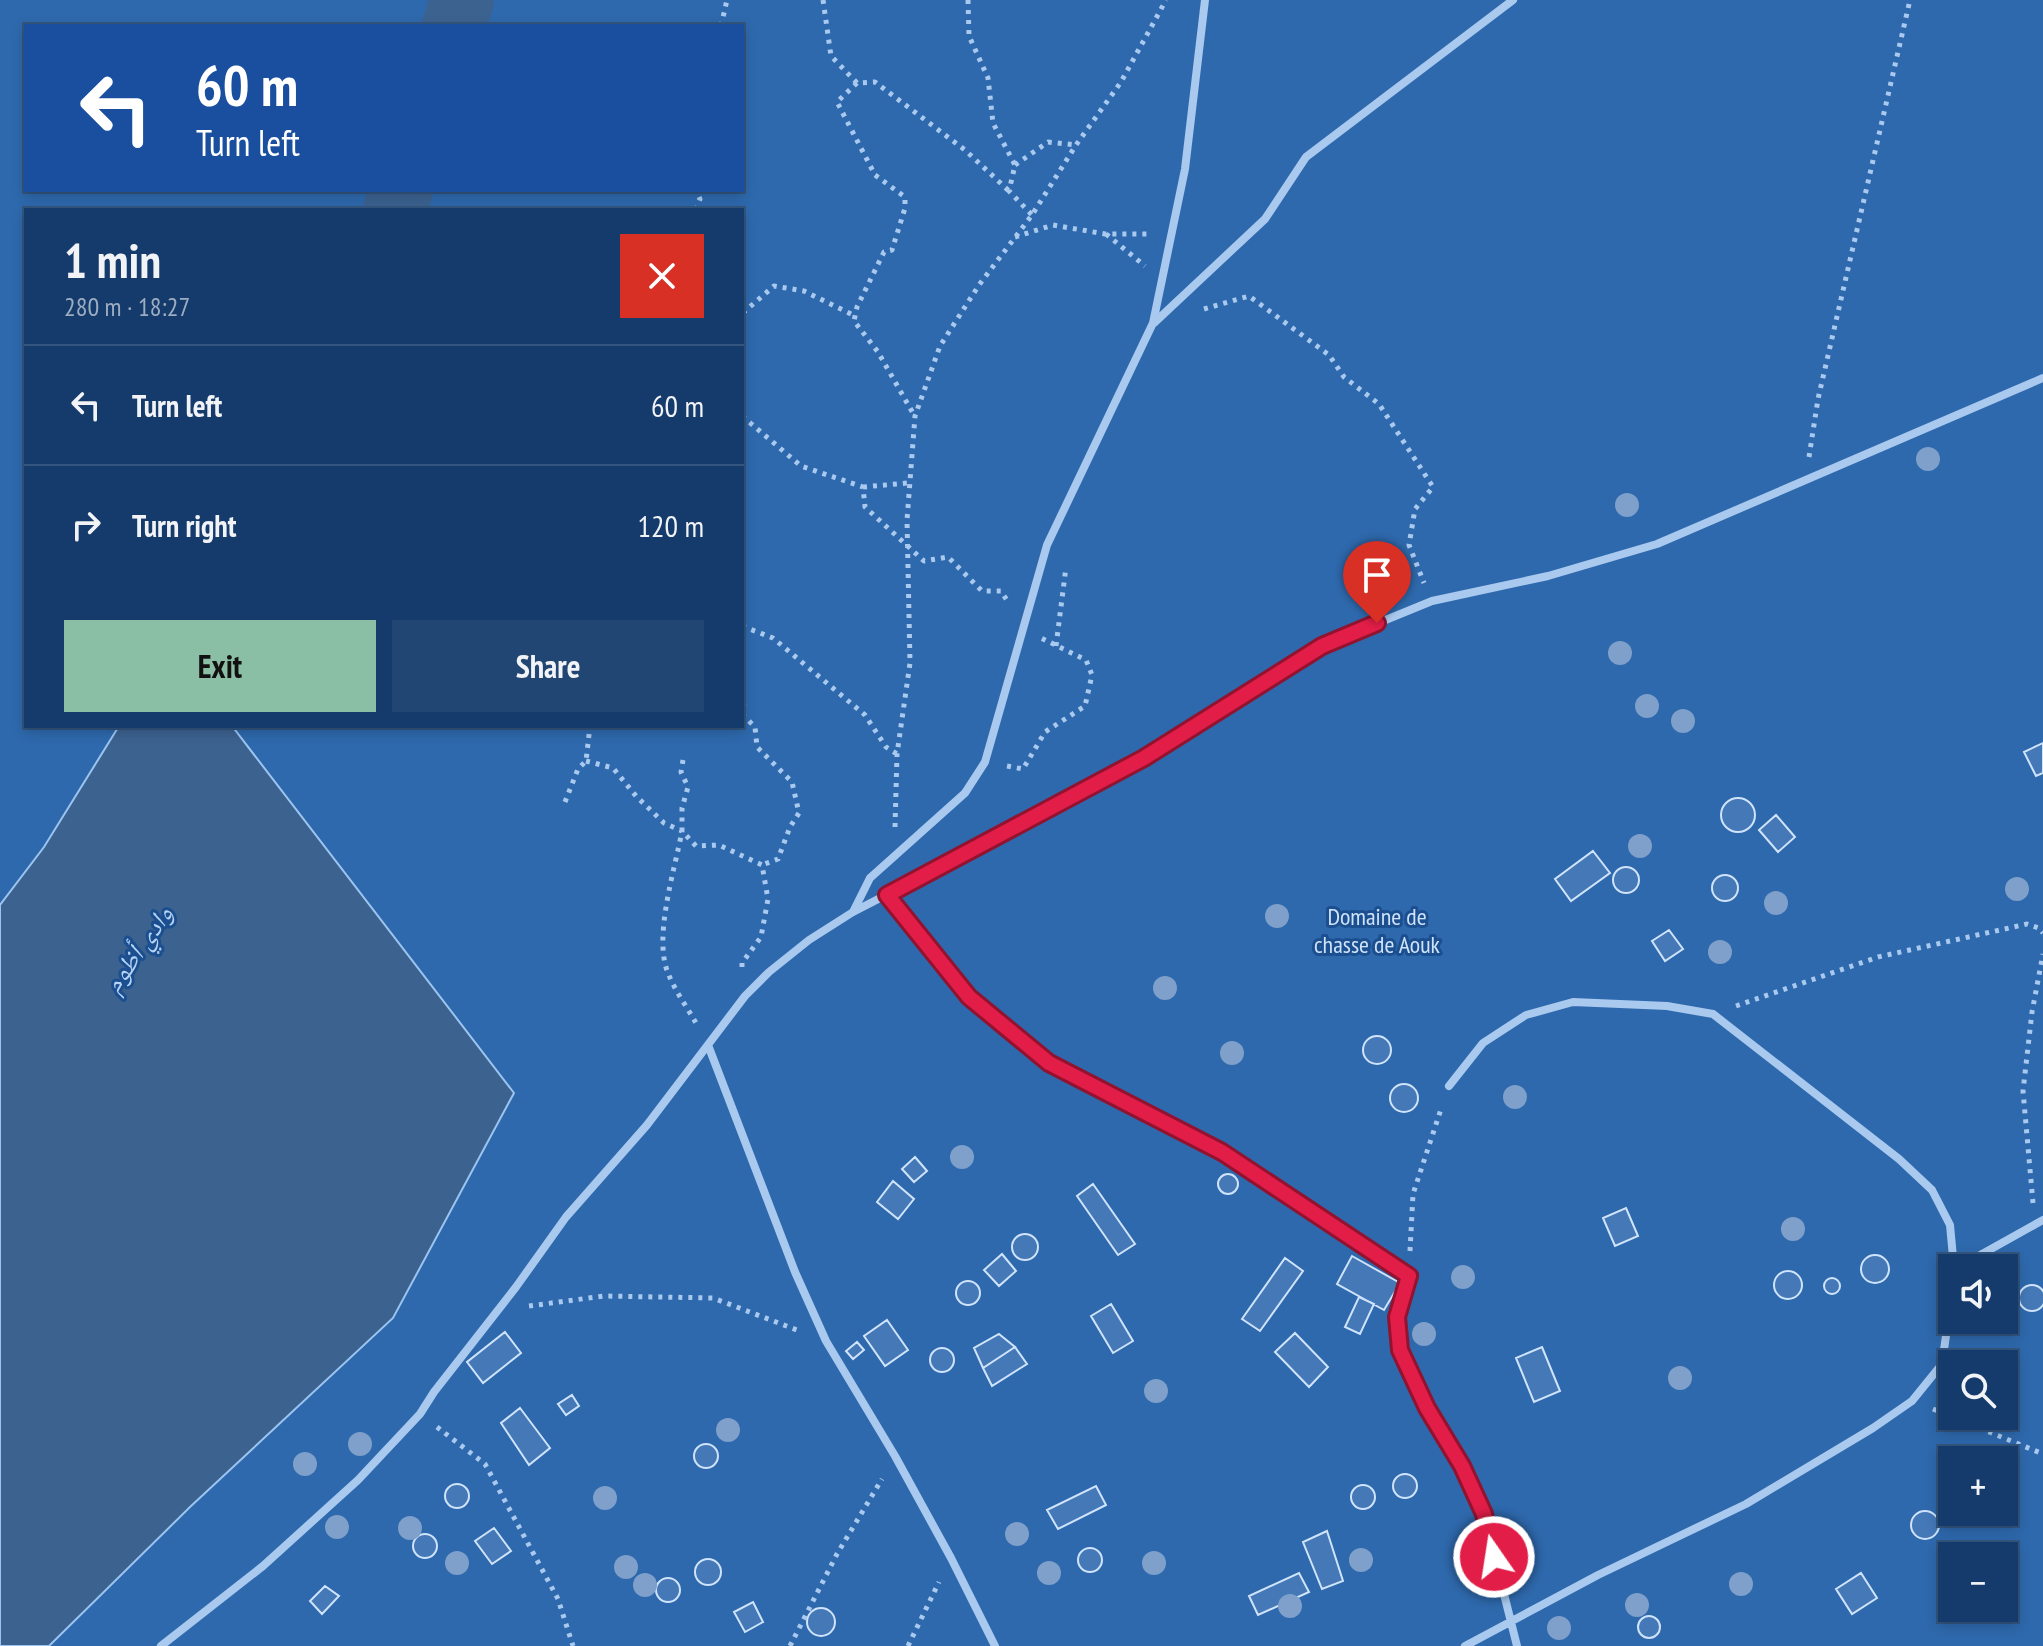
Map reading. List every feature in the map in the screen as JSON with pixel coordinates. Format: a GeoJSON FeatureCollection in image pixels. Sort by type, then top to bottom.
{"type":"FeatureCollection","features":[{"type":"Feature","properties":{"kind":"street"},"geometry":{"type":"LineString","coordinates":[[853,912],[870,878],[965,793],[985,762],[1047,545],[1153,323],[1185,169],[1205,0]]}},
{"type":"Feature","properties":{"kind":"street"},"geometry":{"type":"LineString","coordinates":[[1153,323],[1265,219],[1306,157],[1513,0]]}},
{"type":"Feature","properties":{"kind":"street"},"geometry":{"type":"LineString","coordinates":[[161,1646],[263,1566],[358,1480],[420,1414],[566,1217],[647,1125],[745,996],[809,940],[853,912],[1144,758],[1322,646],[1432,601],[1548,576],[1657,544],[2043,378]]}},
{"type":"Feature","properties":{"kind":"street"},"geometry":{"type":"LineString","coordinates":[[887,895],[969,997],[1049,1063],[1222,1152],[1409,1276],[1397,1317],[1400,1350],[1427,1408],[1462,1466],[1484,1514],[1517,1646]]}},
{"type":"Feature","properties":{"kind":"street"},"geometry":{"type":"LineString","coordinates":[[1449,1086],[1483,1043],[1526,1015],[1573,1002],[1667,1006],[1713,1014],[1899,1159],[1932,1190],[1950,1225],[1953,1254]]}},
{"type":"Feature","properties":{"kind":"street"},"geometry":{"type":"LineString","coordinates":[[708,1045],[795,1272],[826,1341],[895,1456],[995,1646]]}},
{"type":"Feature","properties":{"kind":"street"},"geometry":{"type":"LineString","coordinates":[[1981,1254],[2039,1222]]}},
{"type":"Feature","properties":{"kind":"street"},"geometry":{"type":"LineString","coordinates":[[1465,1646],[1598,1575],[1746,1504],[1873,1428],[1912,1401],[1942,1364],[1946,1334]]}},
{"type":"Feature","properties":{"kind":"path"},"geometry":{"type":"LineString","coordinates":[[721,24],[727,0]]}},
{"type":"Feature","properties":{"kind":"path"},"geometry":{"type":"LineString","coordinates":[[823,0],[831,56],[857,83]]}},
{"type":"Feature","properties":{"kind":"path"},"geometry":{"type":"LineString","coordinates":[[968,0],[969,36],[988,78],[993,123],[1015,165],[1009,191]]}},
{"type":"Feature","properties":{"kind":"path"},"geometry":{"type":"LineString","coordinates":[[893,856],[897,754],[910,663],[908,483],[915,416],[940,346],[1121,82],[1166,0]]}},
{"type":"Feature","properties":{"kind":"path"},"geometry":{"type":"LineString","coordinates":[[1807,478],[1818,399],[1910,0]]}},
{"type":"Feature","properties":{"kind":"path"},"geometry":{"type":"LineString","coordinates":[[915,416],[878,352],[854,321],[857,307],[884,252],[892,250],[905,208],[905,197],[875,175],[837,102],[857,83],[875,82],[965,150],[1032,215]]}},
{"type":"Feature","properties":{"kind":"path"},"geometry":{"type":"LineString","coordinates":[[1015,165],[1048,142],[1076,145]]}},
{"type":"Feature","properties":{"kind":"path"},"geometry":{"type":"LineString","coordinates":[[1014,238],[1053,225],[1105,234],[1171,234]]}},
{"type":"Feature","properties":{"kind":"path"},"geometry":{"type":"LineString","coordinates":[[1105,234],[1162,279]]}},
{"type":"Feature","properties":{"kind":"path"},"geometry":{"type":"LineString","coordinates":[[744,311],[774,286],[804,291],[855,316]]}},
{"type":"Feature","properties":{"kind":"path"},"geometry":{"type":"LineString","coordinates":[[1194,312],[1249,296],[1329,355],[1344,377],[1379,404],[1433,487],[1415,509],[1409,545],[1432,601]]}},
{"type":"Feature","properties":{"kind":"path"},"geometry":{"type":"LineString","coordinates":[[744,418],[801,466],[863,487],[908,483]]}},
{"type":"Feature","properties":{"kind":"path"},"geometry":{"type":"LineString","coordinates":[[863,487],[865,507],[907,548],[924,561],[948,557],[982,591],[1001,591],[1024,629],[1086,660],[1092,675],[1085,706],[1045,732],[1023,769],[985,762]]}},
{"type":"Feature","properties":{"kind":"path"},"geometry":{"type":"LineString","coordinates":[[744,627],[773,638],[865,715],[886,747],[897,754]]}},
{"type":"Feature","properties":{"kind":"path"},"geometry":{"type":"LineString","coordinates":[[744,704],[750,703]]}},
{"type":"Feature","properties":{"kind":"path"},"geometry":{"type":"LineString","coordinates":[[586,761],[613,768],[664,823],[682,831],[696,846],[719,845],[762,865],[778,859],[799,813],[792,782],[757,747],[755,727],[744,716]]}},
{"type":"Feature","properties":{"kind":"path"},"geometry":{"type":"LineString","coordinates":[[565,802],[578,769],[586,761],[590,728]]}},
{"type":"Feature","properties":{"kind":"path"},"geometry":{"type":"LineString","coordinates":[[683,760],[681,772],[688,787],[682,808],[682,831],[668,887],[664,947],[667,971],[708,1045]]}},
{"type":"Feature","properties":{"kind":"path"},"geometry":{"type":"LineString","coordinates":[[745,996],[742,963],[761,937],[768,899],[762,865]]}},
{"type":"Feature","properties":{"kind":"path"},"geometry":{"type":"LineString","coordinates":[[1713,1014],[1878,957],[2027,924],[2043,933]]}},
{"type":"Feature","properties":{"kind":"path"},"geometry":{"type":"LineString","coordinates":[[2039,1222],[2023,1091],[2032,1012],[2043,954]]}},
{"type":"Feature","properties":{"kind":"path"},"geometry":{"type":"LineString","coordinates":[[1409,1276],[1413,1194],[1449,1086]]}},
{"type":"Feature","properties":{"kind":"path"},"geometry":{"type":"LineString","coordinates":[[497,1310],[604,1296],[713,1298],[826,1341]]}},
{"type":"Feature","properties":{"kind":"path"},"geometry":{"type":"LineString","coordinates":[[1912,1401],[2043,1454]]}},
{"type":"Feature","properties":{"kind":"path"},"geometry":{"type":"LineString","coordinates":[[420,1414],[485,1464],[558,1599],[573,1646]]}},
{"type":"Feature","properties":{"kind":"path"},"geometry":{"type":"LineString","coordinates":[[790,1646],[837,1554],[895,1456]]}},
{"type":"Feature","properties":{"kind":"path"},"geometry":{"type":"LineString","coordinates":[[908,1646],[951,1558]]}},
{"type":"Feature","properties":{"kind":"green space","name":"Domaine de chasse de Aouk"},"geometry":{"type":"Polygon","coordinates":[[[0,0],[2043,0],[2043,1646],[0,1646],[0,0]]]}},
{"type":"Feature","properties":{"kind":"water"},"geometry":{"type":"Polygon","coordinates":[[[118,728],[234,728],[514,1093],[393,1318],[190,1507],[49,1646],[0,1646],[0,905],[44,847],[118,728]]]}},
{"type":"Feature","properties":{"kind":"building"},"geometry":{"type":"Polygon","coordinates":[[[2043,743],[2043,773],[2036,776],[2024,752],[2043,743]]]}},
{"type":"Feature","properties":{"kind":"building"},"geometry":{"type":"Polygon","coordinates":[[[1738,798],[1750,803],[1755,815],[1750,827],[1738,832],[1726,827],[1721,815],[1726,803],[1738,798]]]}},
{"type":"Feature","properties":{"kind":"building"},"geometry":{"type":"Polygon","coordinates":[[[1776,815],[1795,837],[1778,852],[1759,830],[1776,815]]]}},
{"type":"Feature","properties":{"kind":"building"},"geometry":{"type":"Polygon","coordinates":[[[1593,851],[1610,873],[1571,901],[1555,879],[1593,851]]]}},
{"type":"Feature","properties":{"kind":"building"},"geometry":{"type":"Polygon","coordinates":[[[1626,867],[1635,871],[1639,880],[1635,889],[1626,893],[1617,889],[1613,880],[1617,871],[1626,867]]]}},
{"type":"Feature","properties":{"kind":"building"},"geometry":{"type":"Polygon","coordinates":[[[1725,875],[1734,879],[1738,888],[1734,897],[1725,901],[1716,897],[1712,888],[1716,879],[1725,875]]]}},
{"type":"Feature","properties":{"kind":"building"},"geometry":{"type":"Polygon","coordinates":[[[1669,930],[1683,949],[1665,961],[1652,941],[1669,930]]]}},
{"type":"Feature","properties":{"kind":"building"},"geometry":{"type":"Polygon","coordinates":[[[1377,1036],[1387,1040],[1391,1050],[1387,1060],[1377,1064],[1367,1060],[1363,1050],[1367,1040],[1377,1036]]]}},
{"type":"Feature","properties":{"kind":"building"},"geometry":{"type":"Polygon","coordinates":[[[1404,1084],[1414,1088],[1418,1098],[1414,1108],[1404,1112],[1394,1108],[1390,1098],[1394,1088],[1404,1084]]]}},
{"type":"Feature","properties":{"kind":"building"},"geometry":{"type":"Polygon","coordinates":[[[915,1157],[927,1171],[914,1182],[902,1169],[915,1157]]]}},
{"type":"Feature","properties":{"kind":"building"},"geometry":{"type":"Polygon","coordinates":[[[1228,1174],[1235,1177],[1238,1184],[1235,1191],[1228,1194],[1221,1191],[1218,1184],[1221,1177],[1228,1174]]]}},
{"type":"Feature","properties":{"kind":"building"},"geometry":{"type":"Polygon","coordinates":[[[893,1181],[914,1199],[898,1219],[877,1202],[893,1181]]]}},
{"type":"Feature","properties":{"kind":"building"},"geometry":{"type":"Polygon","coordinates":[[[1093,1184],[1135,1244],[1118,1255],[1077,1196],[1093,1184]]]}},
{"type":"Feature","properties":{"kind":"building"},"geometry":{"type":"Polygon","coordinates":[[[1626,1208],[1638,1236],[1615,1246],[1603,1218],[1626,1208]]]}},
{"type":"Feature","properties":{"kind":"building"},"geometry":{"type":"Polygon","coordinates":[[[1025,1234],[1034,1238],[1038,1247],[1034,1256],[1025,1260],[1016,1256],[1012,1247],[1016,1238],[1025,1234]]]}},
{"type":"Feature","properties":{"kind":"building"},"geometry":{"type":"Polygon","coordinates":[[[1002,1254],[1016,1271],[999,1286],[984,1270],[1002,1254]]]}},
{"type":"Feature","properties":{"kind":"building"},"geometry":{"type":"Polygon","coordinates":[[[1875,1255],[1885,1259],[1889,1269],[1885,1279],[1875,1283],[1865,1279],[1861,1269],[1865,1259],[1875,1255]]]}},
{"type":"Feature","properties":{"kind":"building"},"geometry":{"type":"Polygon","coordinates":[[[1352,1256],[1400,1283],[1384,1310],[1337,1284],[1352,1256]]]}},
{"type":"Feature","properties":{"kind":"building"},"geometry":{"type":"Polygon","coordinates":[[[1285,1258],[1303,1271],[1260,1331],[1242,1319],[1285,1258]]]}},
{"type":"Feature","properties":{"kind":"building"},"geometry":{"type":"Polygon","coordinates":[[[1788,1271],[1798,1275],[1802,1285],[1798,1295],[1788,1299],[1778,1295],[1774,1285],[1778,1275],[1788,1271]]]}},
{"type":"Feature","properties":{"kind":"building"},"geometry":{"type":"Polygon","coordinates":[[[1832,1278],[1840,1286],[1832,1294],[1824,1286],[1832,1278]]]}},
{"type":"Feature","properties":{"kind":"building"},"geometry":{"type":"Polygon","coordinates":[[[968,1281],[977,1284],[980,1293],[977,1302],[968,1305],[959,1302],[956,1293],[959,1284],[968,1281]]]}},
{"type":"Feature","properties":{"kind":"building"},"geometry":{"type":"Polygon","coordinates":[[[2032,1285],[2041,1289],[2044,1303],[2041,1307],[2032,1311],[2023,1307],[2019,1298],[2023,1289],[2032,1285]]]}},
{"type":"Feature","properties":{"kind":"building"},"geometry":{"type":"Polygon","coordinates":[[[1359,1297],[1374,1304],[1360,1334],[1345,1327],[1359,1297]]]}},
{"type":"Feature","properties":{"kind":"building"},"geometry":{"type":"Polygon","coordinates":[[[1111,1304],[1133,1341],[1113,1353],[1091,1316],[1111,1304]]]}},
{"type":"Feature","properties":{"kind":"building"},"geometry":{"type":"Polygon","coordinates":[[[887,1320],[908,1350],[885,1366],[864,1336],[887,1320]]]}},
{"type":"Feature","properties":{"kind":"building"},"geometry":{"type":"Polygon","coordinates":[[[505,1332],[521,1353],[483,1383],[467,1362],[505,1332]]]}},
{"type":"Feature","properties":{"kind":"building"},"geometry":{"type":"Polygon","coordinates":[[[1295,1333],[1328,1367],[1309,1387],[1275,1352],[1295,1333]]]}},
{"type":"Feature","properties":{"kind":"building"},"geometry":{"type":"Polygon","coordinates":[[[999,1334],[1015,1347],[983,1368],[974,1348],[999,1334]]]}},
{"type":"Feature","properties":{"kind":"building"},"geometry":{"type":"Polygon","coordinates":[[[857,1342],[864,1350],[853,1359],[846,1351],[857,1342]]]}},
{"type":"Feature","properties":{"kind":"building"},"geometry":{"type":"Polygon","coordinates":[[[1015,1347],[1027,1364],[992,1386],[983,1368],[1015,1347]]]}},
{"type":"Feature","properties":{"kind":"building"},"geometry":{"type":"Polygon","coordinates":[[[1542,1347],[1560,1391],[1534,1402],[1516,1358],[1542,1347]]]}},
{"type":"Feature","properties":{"kind":"building"},"geometry":{"type":"Polygon","coordinates":[[[942,1348],[951,1351],[954,1360],[951,1369],[942,1372],[933,1369],[930,1360],[933,1351],[942,1348]]]}},
{"type":"Feature","properties":{"kind":"building"},"geometry":{"type":"Polygon","coordinates":[[[572,1395],[579,1406],[566,1415],[558,1404],[572,1395]]]}},
{"type":"Feature","properties":{"kind":"building"},"geometry":{"type":"Polygon","coordinates":[[[520,1408],[550,1448],[529,1465],[501,1423],[520,1408]]]}},
{"type":"Feature","properties":{"kind":"building"},"geometry":{"type":"Polygon","coordinates":[[[706,1444],[715,1447],[718,1456],[715,1465],[706,1468],[697,1465],[694,1456],[697,1447],[706,1444]]]}},
{"type":"Feature","properties":{"kind":"building"},"geometry":{"type":"Polygon","coordinates":[[[1405,1474],[1414,1477],[1417,1486],[1414,1495],[1405,1498],[1396,1495],[1393,1486],[1396,1477],[1405,1474]]]}},
{"type":"Feature","properties":{"kind":"building"},"geometry":{"type":"Polygon","coordinates":[[[457,1484],[466,1487],[469,1496],[466,1505],[457,1508],[448,1505],[445,1496],[448,1487],[457,1484]]]}},
{"type":"Feature","properties":{"kind":"building"},"geometry":{"type":"Polygon","coordinates":[[[1363,1485],[1372,1488],[1375,1497],[1372,1506],[1363,1509],[1354,1506],[1351,1497],[1354,1488],[1363,1485]]]}},
{"type":"Feature","properties":{"kind":"building"},"geometry":{"type":"Polygon","coordinates":[[[1096,1486],[1106,1505],[1058,1529],[1047,1510],[1096,1486]]]}},
{"type":"Feature","properties":{"kind":"building"},"geometry":{"type":"Polygon","coordinates":[[[1925,1511],[1935,1515],[1939,1526],[1935,1535],[1925,1539],[1915,1535],[1911,1525],[1915,1515],[1925,1511]]]}},
{"type":"Feature","properties":{"kind":"building"},"geometry":{"type":"Polygon","coordinates":[[[494,1528],[511,1551],[492,1564],[475,1541],[494,1528]]]}},
{"type":"Feature","properties":{"kind":"building"},"geometry":{"type":"Polygon","coordinates":[[[1327,1531],[1343,1581],[1322,1589],[1303,1542],[1327,1531]]]}},
{"type":"Feature","properties":{"kind":"building"},"geometry":{"type":"Polygon","coordinates":[[[425,1534],[434,1537],[437,1546],[434,1555],[425,1558],[416,1555],[413,1546],[416,1537],[425,1534]]]}},
{"type":"Feature","properties":{"kind":"building"},"geometry":{"type":"Polygon","coordinates":[[[1090,1548],[1099,1551],[1102,1560],[1099,1569],[1090,1572],[1081,1569],[1078,1560],[1081,1551],[1090,1548]]]}},
{"type":"Feature","properties":{"kind":"building"},"geometry":{"type":"Polygon","coordinates":[[[708,1559],[717,1563],[721,1572],[717,1581],[708,1585],[699,1581],[695,1572],[699,1563],[708,1559]]]}},
{"type":"Feature","properties":{"kind":"building"},"geometry":{"type":"Polygon","coordinates":[[[1299,1573],[1309,1592],[1258,1615],[1249,1596],[1299,1573]]]}},
{"type":"Feature","properties":{"kind":"building"},"geometry":{"type":"Polygon","coordinates":[[[1861,1573],[1877,1598],[1852,1614],[1836,1589],[1861,1573]]]}},
{"type":"Feature","properties":{"kind":"building"},"geometry":{"type":"Polygon","coordinates":[[[663,1578],[673,1578],[680,1585],[680,1595],[673,1602],[663,1602],[656,1595],[656,1585],[663,1578]]]}},
{"type":"Feature","properties":{"kind":"building"},"geometry":{"type":"Polygon","coordinates":[[[325,1586],[339,1596],[322,1614],[310,1601],[325,1586]]]}},
{"type":"Feature","properties":{"kind":"building"},"geometry":{"type":"Polygon","coordinates":[[[753,1602],[763,1622],[745,1632],[734,1612],[753,1602]]]}},
{"type":"Feature","properties":{"kind":"building"},"geometry":{"type":"Polygon","coordinates":[[[821,1608],[831,1612],[835,1622],[831,1632],[821,1636],[811,1632],[807,1622],[811,1612],[821,1608]]]}},
{"type":"Feature","properties":{"kind":"building"},"geometry":{"type":"Polygon","coordinates":[[[1649,1616],[1657,1619],[1660,1627],[1657,1635],[1649,1638],[1641,1635],[1638,1627],[1641,1619],[1649,1616]]]}},
{"type":"Feature","properties":{"kind":"waterway","name":"وادي أظوم"},"geometry":{"type":"LineString","coordinates":[[455,24],[462,0]]}},
{"type":"Feature","properties":{"kind":"waterway","name":"وادي أظوم"},"geometry":{"type":"LineString","coordinates":[[396,208],[400,192]]}},
{"type":"Feature","properties":{"kind":"route"},"geometry":{"type":"LineString","coordinates":[[1377,623],[1322,646],[1144,758],[887,895],[969,997],[1049,1063],[1222,1152],[1409,1276],[1397,1317],[1400,1350],[1427,1408],[1462,1466],[1484,1514],[1494,1557]]}}]}
